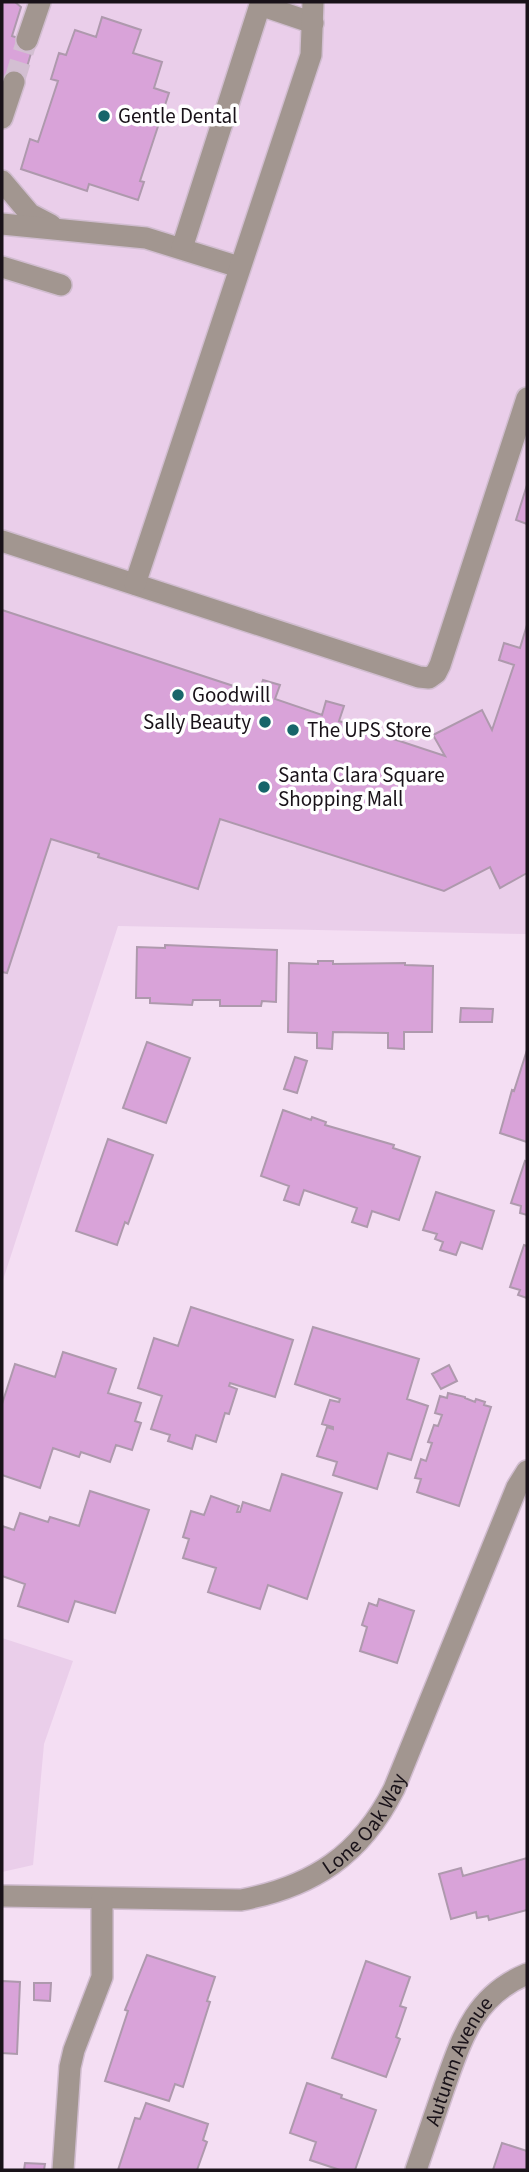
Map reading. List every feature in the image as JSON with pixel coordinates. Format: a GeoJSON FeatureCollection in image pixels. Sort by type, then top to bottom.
{"type":"FeatureCollection","features":[{"type":"Feature","properties":{"kind":"street"},"geometry":{"type":"LineString","coordinates":[[27,40],[40,2]]}},
{"type":"Feature","properties":{"kind":"street"},"geometry":{"type":"LineString","coordinates":[[135,584],[311,55],[313,2]]}},
{"type":"Feature","properties":{"kind":"street"},"geometry":{"type":"LineString","coordinates":[[182,248],[260,5],[313,23]]}},
{"type":"Feature","properties":{"kind":"street"},"geometry":{"type":"LineString","coordinates":[[2,118],[14,82]]}},
{"type":"Feature","properties":{"kind":"street"},"geometry":{"type":"LineString","coordinates":[[2,181],[30,215],[70,231]]}},
{"type":"Feature","properties":{"kind":"street"},"geometry":{"type":"LineString","coordinates":[[2,224],[146,238],[239,267]]}},
{"type":"Feature","properties":{"kind":"street"},"geometry":{"type":"LineString","coordinates":[[2,267],[61,285]]}},
{"type":"Feature","properties":{"kind":"street"},"geometry":{"type":"LineString","coordinates":[[2,541],[419,677],[429,678],[436,673],[440,665],[527,398]]}},
{"type":"Feature","properties":{"kind":"street","name":"Lone Oak Way"},"geometry":{"type":"LineString","coordinates":[[2,1896],[221,1901],[263,1896],[317,1875],[350,1852],[382,1813],[394,1789],[517,1487],[527,1471]]}},
{"type":"Feature","properties":{"kind":"street"},"geometry":{"type":"LineString","coordinates":[[63,2170],[70,2067],[102,1977],[102,1899]]}},
{"type":"Feature","properties":{"kind":"street","name":"Autumn Avenue"},"geometry":{"type":"LineString","coordinates":[[416,2170],[467,2027],[495,1992],[527,1974]]}},
{"type":"Feature","properties":{"kind":"shaded area"},"geometry":{"type":"Polygon","coordinates":[[[2,2],[527,2],[527,934],[118,926],[2,1283],[2,2]]]}},
{"type":"Feature","properties":{"kind":"shaded area"},"geometry":{"type":"Polygon","coordinates":[[[2,1638],[73,1661],[44,1744],[33,1865],[2,1872],[2,1638]]]}},
{"type":"Feature","properties":{"kind":"building"},"geometry":{"type":"Polygon","coordinates":[[[2,2],[15,2],[21,7],[12,36],[34,43],[22,84],[2,78],[2,2]]]}},
{"type":"Feature","properties":{"kind":"building","name":"Gentle Dental"},"geometry":{"type":"Polygon","coordinates":[[[102,17],[141,30],[133,53],[162,62],[154,88],[169,93],[140,181],[144,182],[138,200],[89,184],[87,191],[21,169],[30,139],[38,142],[58,81],[51,79],[59,53],[66,55],[75,30],[96,37],[102,17]]]}},
{"type":"Feature","properties":{"kind":"building"},"geometry":{"type":"Polygon","coordinates":[[[527,485],[527,524],[516,520],[527,485]]]}},
{"type":"Feature","properties":{"kind":"building","name":"Santa Clara Square Shopping Mall"},"geometry":{"type":"Polygon","coordinates":[[[2,610],[258,694],[263,680],[280,685],[275,699],[322,715],[326,701],[344,706],[339,721],[445,756],[433,735],[482,710],[492,730],[514,665],[499,660],[504,643],[520,648],[527,625],[527,873],[500,888],[490,867],[444,891],[220,819],[198,889],[51,839],[7,973],[2,972],[2,610]]]}},
{"type":"Feature","properties":{"kind":"building"},"geometry":{"type":"Polygon","coordinates":[[[165,945],[277,950],[276,1002],[262,1001],[261,1006],[220,1006],[220,1000],[193,1000],[192,1005],[150,1003],[150,998],[136,998],[137,947],[165,948],[165,945]]]}},
{"type":"Feature","properties":{"kind":"building"},"geometry":{"type":"Polygon","coordinates":[[[318,961],[333,961],[333,964],[405,963],[433,966],[432,1032],[404,1032],[404,1049],[388,1048],[388,1033],[333,1032],[332,1049],[317,1048],[317,1033],[288,1032],[289,963],[318,964],[318,961]]]}},
{"type":"Feature","properties":{"kind":"building"},"geometry":{"type":"Polygon","coordinates":[[[461,1008],[493,1009],[492,1022],[460,1022],[461,1008]]]}},
{"type":"Feature","properties":{"kind":"building"},"geometry":{"type":"Polygon","coordinates":[[[147,1042],[190,1058],[166,1123],[123,1108],[147,1042]]]}},
{"type":"Feature","properties":{"kind":"building"},"geometry":{"type":"Polygon","coordinates":[[[527,1050],[527,1142],[500,1133],[527,1050]]]}},
{"type":"Feature","properties":{"kind":"building"},"geometry":{"type":"Polygon","coordinates":[[[295,1057],[307,1061],[297,1093],[284,1089],[295,1057]]]}},
{"type":"Feature","properties":{"kind":"building"},"geometry":{"type":"Polygon","coordinates":[[[283,1110],[394,1145],[393,1148],[420,1157],[399,1220],[372,1211],[367,1227],[352,1222],[357,1208],[304,1190],[299,1205],[284,1200],[289,1186],[261,1176],[283,1110]]]}},
{"type":"Feature","properties":{"kind":"building"},"geometry":{"type":"Polygon","coordinates":[[[108,1139],[153,1155],[128,1224],[125,1222],[117,1245],[76,1231],[108,1139]]]}},
{"type":"Feature","properties":{"kind":"building"},"geometry":{"type":"Polygon","coordinates":[[[525,1161],[527,1215],[520,1213],[521,1206],[511,1203],[525,1161]]]}},
{"type":"Feature","properties":{"kind":"building"},"geometry":{"type":"Polygon","coordinates":[[[436,1192],[494,1211],[482,1249],[461,1242],[456,1255],[440,1250],[443,1242],[435,1239],[437,1234],[423,1230],[436,1192]]]}},
{"type":"Feature","properties":{"kind":"building"},"geometry":{"type":"Polygon","coordinates":[[[524,1245],[527,1246],[527,1298],[518,1295],[520,1290],[510,1287],[524,1245]]]}},
{"type":"Feature","properties":{"kind":"building"},"geometry":{"type":"Polygon","coordinates":[[[191,1307],[293,1340],[275,1397],[230,1383],[229,1386],[237,1389],[229,1414],[225,1413],[216,1442],[196,1435],[192,1449],[168,1441],[170,1435],[151,1429],[162,1396],[138,1388],[154,1338],[178,1346],[191,1307]]]}},
{"type":"Feature","properties":{"kind":"building"},"geometry":{"type":"Polygon","coordinates":[[[313,1327],[419,1359],[407,1399],[428,1406],[411,1460],[388,1453],[377,1489],[333,1475],[337,1462],[317,1456],[327,1427],[333,1429],[322,1424],[330,1400],[339,1402],[340,1399],[295,1384],[313,1327]]]}},
{"type":"Feature","properties":{"kind":"building"},"geometry":{"type":"Polygon","coordinates":[[[63,1352],[116,1369],[108,1393],[141,1403],[135,1421],[141,1423],[132,1450],[116,1445],[110,1462],[81,1452],[79,1457],[53,1448],[40,1488],[2,1475],[2,1404],[15,1364],[55,1377],[63,1352]]]}},
{"type":"Feature","properties":{"kind":"building"},"geometry":{"type":"Polygon","coordinates":[[[449,1365],[457,1381],[441,1389],[432,1374],[449,1365]]]}},
{"type":"Feature","properties":{"kind":"building"},"geometry":{"type":"Polygon","coordinates":[[[448,1393],[475,1402],[476,1399],[491,1407],[459,1506],[417,1492],[421,1479],[415,1478],[421,1459],[426,1461],[432,1443],[428,1442],[434,1425],[438,1426],[442,1415],[435,1413],[440,1396],[447,1398],[448,1393]]]}},
{"type":"Feature","properties":{"kind":"building"},"geometry":{"type":"Polygon","coordinates":[[[282,1474],[342,1493],[307,1599],[268,1585],[260,1609],[208,1592],[216,1568],[183,1558],[189,1539],[183,1537],[191,1511],[204,1515],[211,1496],[239,1506],[237,1512],[240,1512],[243,1502],[270,1511],[282,1474]]]}},
{"type":"Feature","properties":{"kind":"building"},"geometry":{"type":"Polygon","coordinates":[[[90,1491],[149,1510],[115,1613],[75,1601],[68,1622],[18,1606],[25,1584],[2,1576],[2,1526],[14,1530],[20,1513],[48,1522],[50,1517],[79,1526],[90,1491]]]}},
{"type":"Feature","properties":{"kind":"building"},"geometry":{"type":"Polygon","coordinates":[[[379,1599],[414,1611],[397,1663],[360,1651],[367,1627],[362,1625],[369,1603],[377,1606],[379,1599]]]}},
{"type":"Feature","properties":{"kind":"building"},"geometry":{"type":"Polygon","coordinates":[[[527,1858],[527,1910],[489,1920],[488,1916],[477,1918],[476,1912],[451,1919],[439,1874],[461,1868],[463,1876],[527,1858]]]}},
{"type":"Feature","properties":{"kind":"building"},"geometry":{"type":"Polygon","coordinates":[[[147,1955],[215,1977],[207,2001],[210,2002],[183,2087],[175,2084],[169,2101],[105,2081],[128,2011],[125,2010],[147,1955]]]}},
{"type":"Feature","properties":{"kind":"building"},"geometry":{"type":"Polygon","coordinates":[[[366,1961],[410,1977],[400,2006],[406,2008],[396,2037],[400,2039],[386,2077],[332,2058],[366,1961]]]}},
{"type":"Feature","properties":{"kind":"building"},"geometry":{"type":"Polygon","coordinates":[[[2,1981],[20,1982],[17,2054],[2,2053],[2,1981]]]}},
{"type":"Feature","properties":{"kind":"building"},"geometry":{"type":"Polygon","coordinates":[[[34,1983],[51,1983],[50,2001],[34,2000],[34,1983]]]}},
{"type":"Feature","properties":{"kind":"building"},"geometry":{"type":"Polygon","coordinates":[[[307,2083],[376,2110],[355,2170],[340,2170],[310,2160],[316,2142],[290,2133],[307,2083]]]}},
{"type":"Feature","properties":{"kind":"building"},"geometry":{"type":"Polygon","coordinates":[[[146,2103],[208,2124],[203,2140],[207,2142],[197,2170],[118,2170],[135,2118],[140,2119],[146,2103]]]}},
{"type":"Feature","properties":{"kind":"building"},"geometry":{"type":"Polygon","coordinates":[[[502,2143],[527,2151],[527,2170],[493,2170],[502,2143]]]}},
{"type":"Feature","properties":{"kind":"building"},"geometry":{"type":"Polygon","coordinates":[[[25,2163],[45,2164],[44,2170],[24,2170],[25,2163]]]}},
{"type":"Feature","properties":{"kind":"tunnel"},"geometry":{"type":"LineString","coordinates":[[14,82],[27,40]]}},
{"type":"Feature","properties":{"kind":"place","name":"Gentle Dental"},"geometry":{"type":"Point","coordinates":[104,116]}},
{"type":"Feature","properties":{"kind":"place","name":"Goodwill"},"geometry":{"type":"Point","coordinates":[178,695]}},
{"type":"Feature","properties":{"kind":"place","name":"Sally Beauty"},"geometry":{"type":"Point","coordinates":[265,722]}},
{"type":"Feature","properties":{"kind":"place","name":"The UPS Store"},"geometry":{"type":"Point","coordinates":[293,730]}},
{"type":"Feature","properties":{"kind":"place","name":"Santa Clara Square Shopping Mall"},"geometry":{"type":"Point","coordinates":[264,787]}}]}
